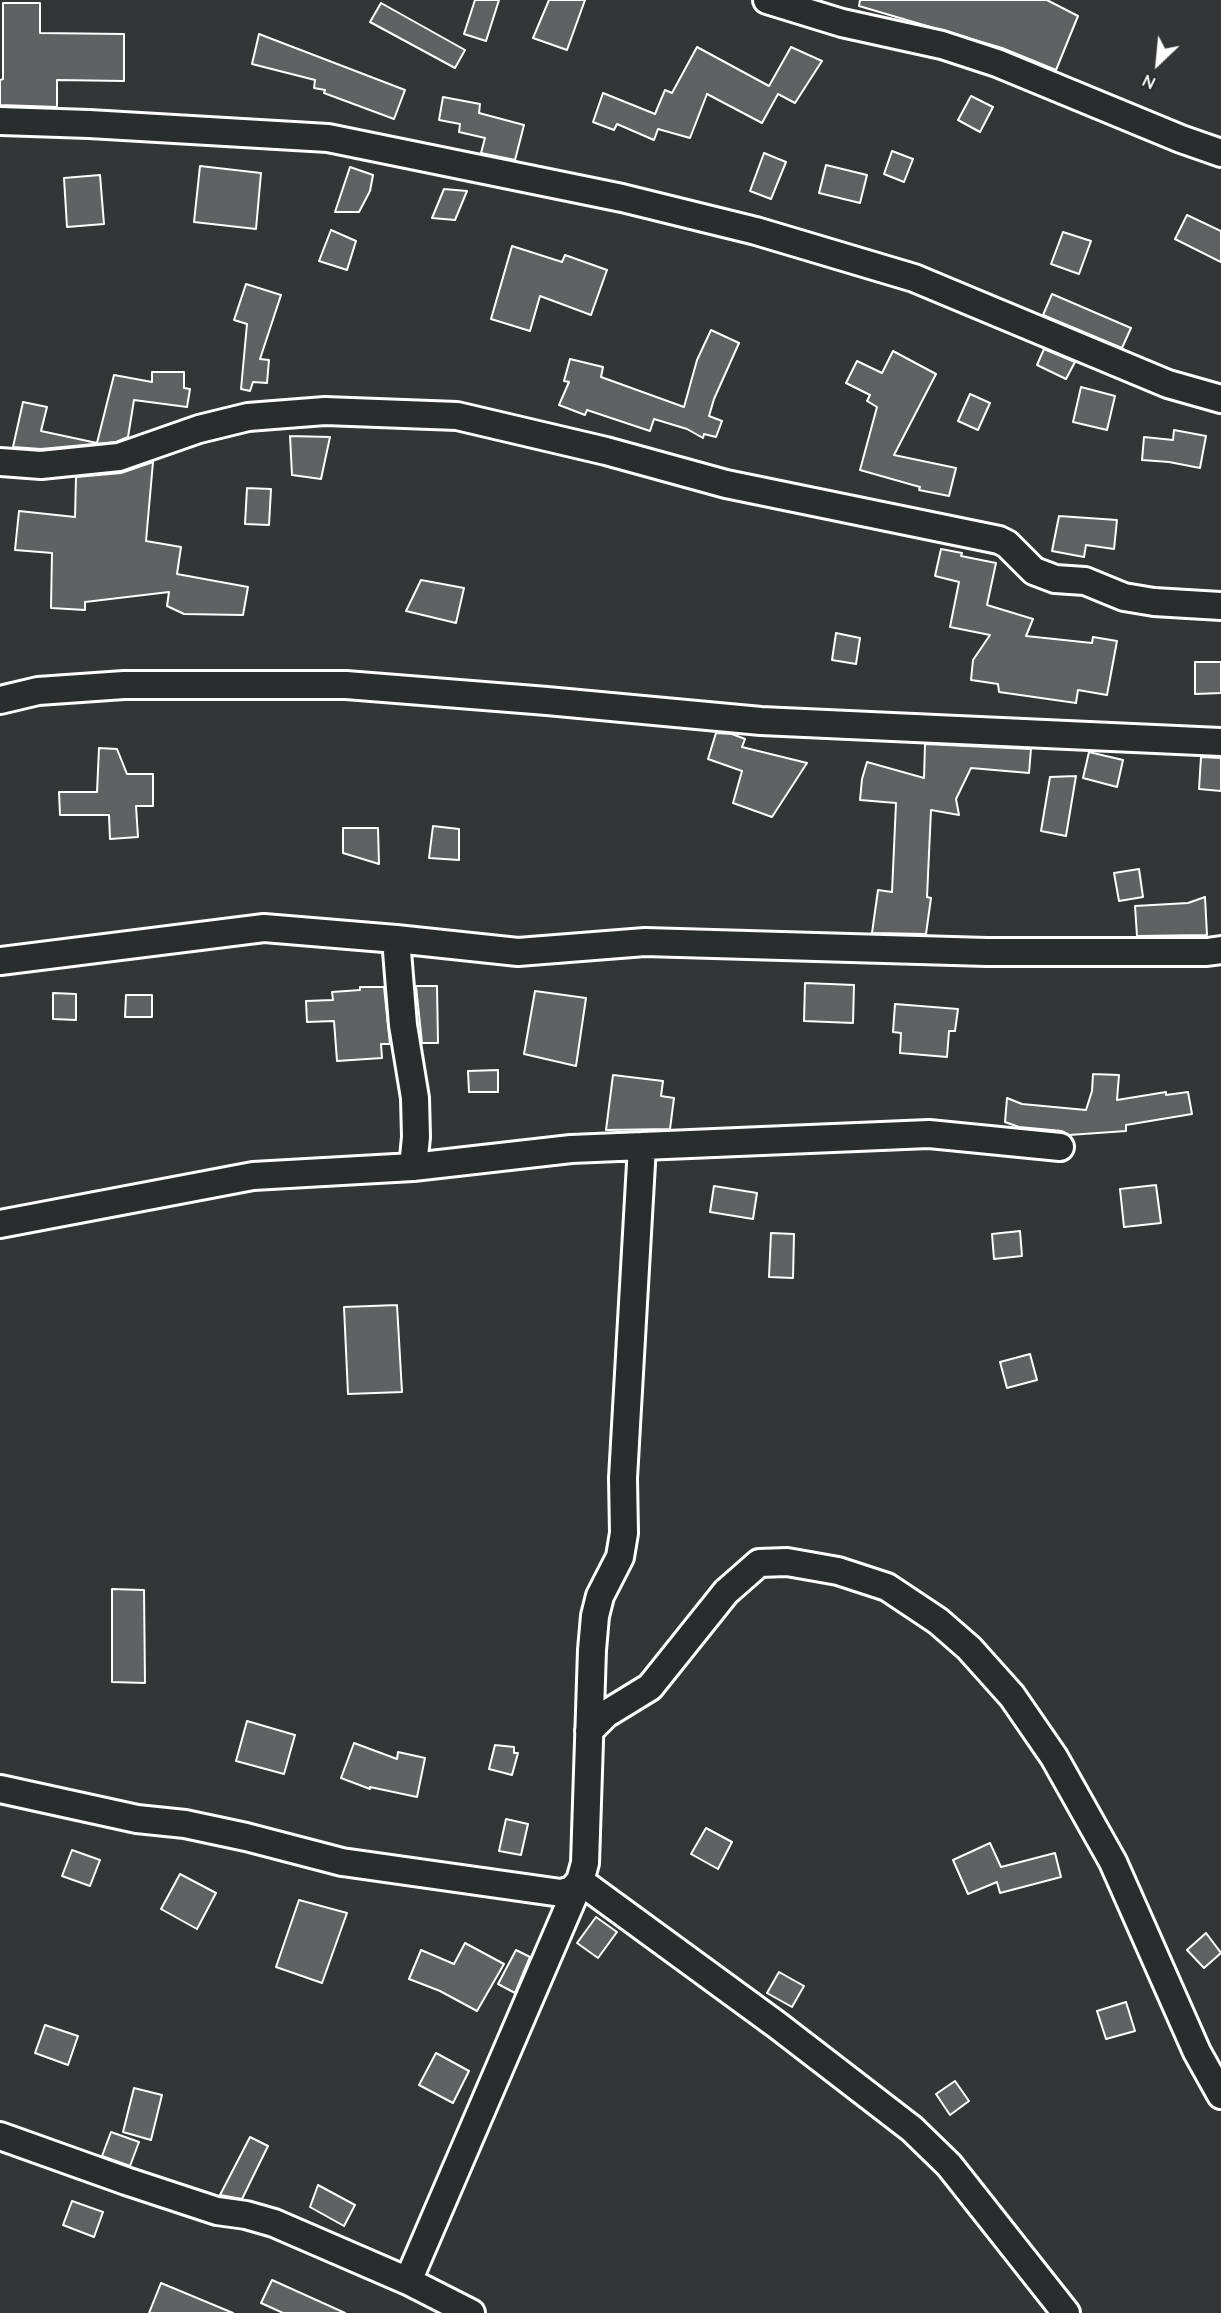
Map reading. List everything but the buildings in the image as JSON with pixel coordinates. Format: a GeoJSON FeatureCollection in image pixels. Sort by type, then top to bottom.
{"type":"FeatureCollection","features":[{"type":"Feature","properties":{"kind":"street"},"geometry":{"type":"LineString","coordinates":[[768,0],[842,23],[943,46],[997,63],[1221,153]]}},
{"type":"Feature","properties":{"kind":"street"},"geometry":{"type":"LineString","coordinates":[[0,121],[103,124],[328,138],[622,198],[756,231],[914,278],[1168,384],[1221,399]]}},
{"type":"Feature","properties":{"kind":"street"},"geometry":{"type":"LineString","coordinates":[[0,462],[41,465],[120,457],[199,429],[248,416],[326,411],[457,416],[606,451],[726,484],[999,540],[1007,544],[1034,571],[1055,579],[1085,580],[1124,597],[1154,602],[1221,606]]}},
{"type":"Feature","properties":{"kind":"street"},"geometry":{"type":"LineString","coordinates":[[0,701],[38,691],[124,685],[346,685],[761,721],[1221,742]]}},
{"type":"Feature","properties":{"kind":"street"},"geometry":{"type":"LineString","coordinates":[[0,961],[264,928],[518,952],[645,942],[986,952],[1221,950]]}},
{"type":"Feature","properties":{"kind":"street"},"geometry":{"type":"LineString","coordinates":[[396,939],[403,1025],[415,1098],[416,1137],[413,1167]]}},
{"type":"Feature","properties":{"kind":"street"},"geometry":{"type":"LineString","coordinates":[[0,1224],[253,1176],[413,1167],[571,1149],[929,1134],[1060,1147]]}},
{"type":"Feature","properties":{"kind":"street"},"geometry":{"type":"LineString","coordinates":[[408,2281],[580,1881],[585,1863],[596,1616],[600,1596],[620,1557],[624,1533],[623,1478],[642,1146]]}},
{"type":"Feature","properties":{"kind":"street"},"geometry":{"type":"LineString","coordinates":[[589,1731],[606,1714],[650,1687],[726,1591],[759,1563],[787,1562],[838,1571],[887,1587],[938,1621],[969,1648],[1012,1696],[1054,1756],[1113,1862],[1197,2052],[1221,2095]]}},
{"type":"Feature","properties":{"kind":"street"},"geometry":{"type":"LineString","coordinates":[[0,1789],[136,1819],[185,1824],[342,1862],[561,1893],[572,1891],[580,1881]]}},
{"type":"Feature","properties":{"kind":"street"},"geometry":{"type":"LineString","coordinates":[[580,1881],[777,2025],[912,2129],[949,2165],[1066,2313]]}},
{"type":"Feature","properties":{"kind":"street"},"geometry":{"type":"LineString","coordinates":[[0,2136],[216,2211],[246,2215],[274,2223],[408,2281],[471,2313]]}}]}
